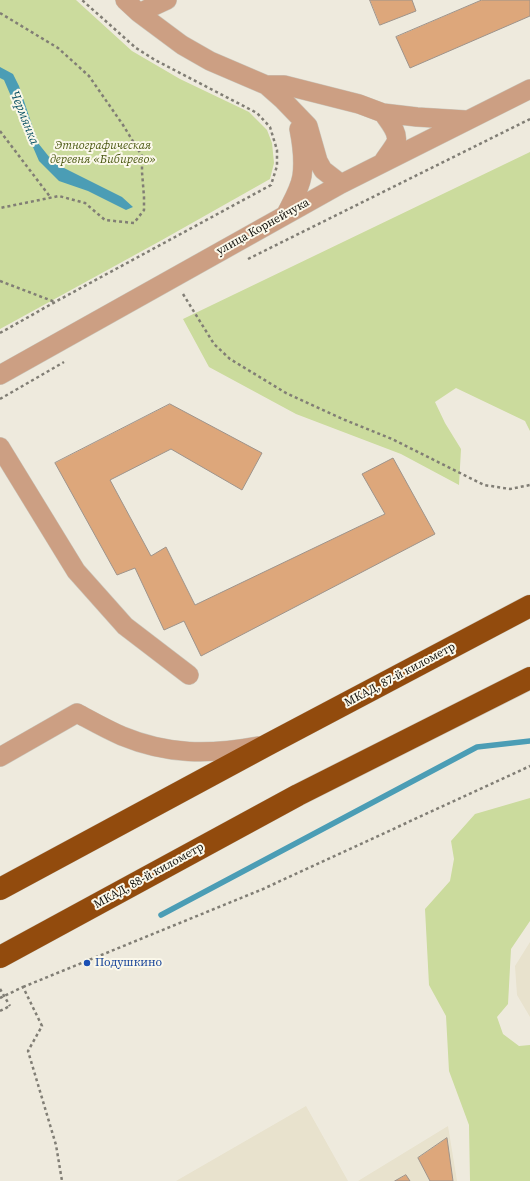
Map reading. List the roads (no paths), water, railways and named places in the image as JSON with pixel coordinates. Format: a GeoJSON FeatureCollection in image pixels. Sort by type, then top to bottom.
{"type":"FeatureCollection","features":[{"type":"Feature","properties":{"kind":"highway","name":"МКАД, 87-й километр"},"geometry":{"type":"LineString","coordinates":[[269,744],[530,606]]}},
{"type":"Feature","properties":{"kind":"highway","name":"МКАД, 88-й километр"},"geometry":{"type":"LineString","coordinates":[[0,957],[298,795],[530,678]]}},
{"type":"Feature","properties":{"kind":"highway"},"geometry":{"type":"LineString","coordinates":[[0,889],[269,744]]}},
{"type":"Feature","properties":{"kind":"street"},"geometry":{"type":"LineString","coordinates":[[125,0],[139,13],[182,45],[210,61],[266,85],[308,126],[318,161],[324,170],[341,184]]}},
{"type":"Feature","properties":{"kind":"street"},"geometry":{"type":"LineString","coordinates":[[139,13],[167,0]]}},
{"type":"Feature","properties":{"kind":"street"},"geometry":{"type":"LineString","coordinates":[[266,85],[284,85],[358,104],[383,113],[467,120]]}},
{"type":"Feature","properties":{"kind":"street","name":"улица Корнейчука"},"geometry":{"type":"LineString","coordinates":[[0,375],[341,184],[530,90]]}},
{"type":"Feature","properties":{"kind":"street"},"geometry":{"type":"LineString","coordinates":[[286,214],[302,177],[300,130],[293,110]]}},
{"type":"Feature","properties":{"kind":"street"},"geometry":{"type":"LineString","coordinates":[[382,163],[396,142],[393,126],[383,113]]}},
{"type":"Feature","properties":{"kind":"street"},"geometry":{"type":"LineString","coordinates":[[0,447],[76,571],[125,626],[189,675]]}},
{"type":"Feature","properties":{"kind":"street"},"geometry":{"type":"LineString","coordinates":[[0,757],[77,713],[122,736],[155,746],[190,752],[230,751],[269,744]]}},
{"type":"Feature","properties":{"kind":"water","name":"Чермянка"},"geometry":{"type":"Polygon","coordinates":[[[0,67],[13,74],[19,86],[38,143],[54,163],[122,197],[133,207],[126,210],[88,191],[59,181],[39,161],[4,80],[0,78],[0,67]]]}},
{"type":"Feature","properties":{"kind":"waterway"},"geometry":{"type":"LineString","coordinates":[[161,915],[477,747],[530,741]]}},
{"type":"Feature","properties":{"kind":"place","name":"Подушкино"},"geometry":{"type":"Point","coordinates":[87,963]}},
{"type":"Feature","properties":{"kind":"park label","name":"Этнографическая деревня «Бибирево»"},"geometry":{"type":"Point","coordinates":[103,153]}}]}
